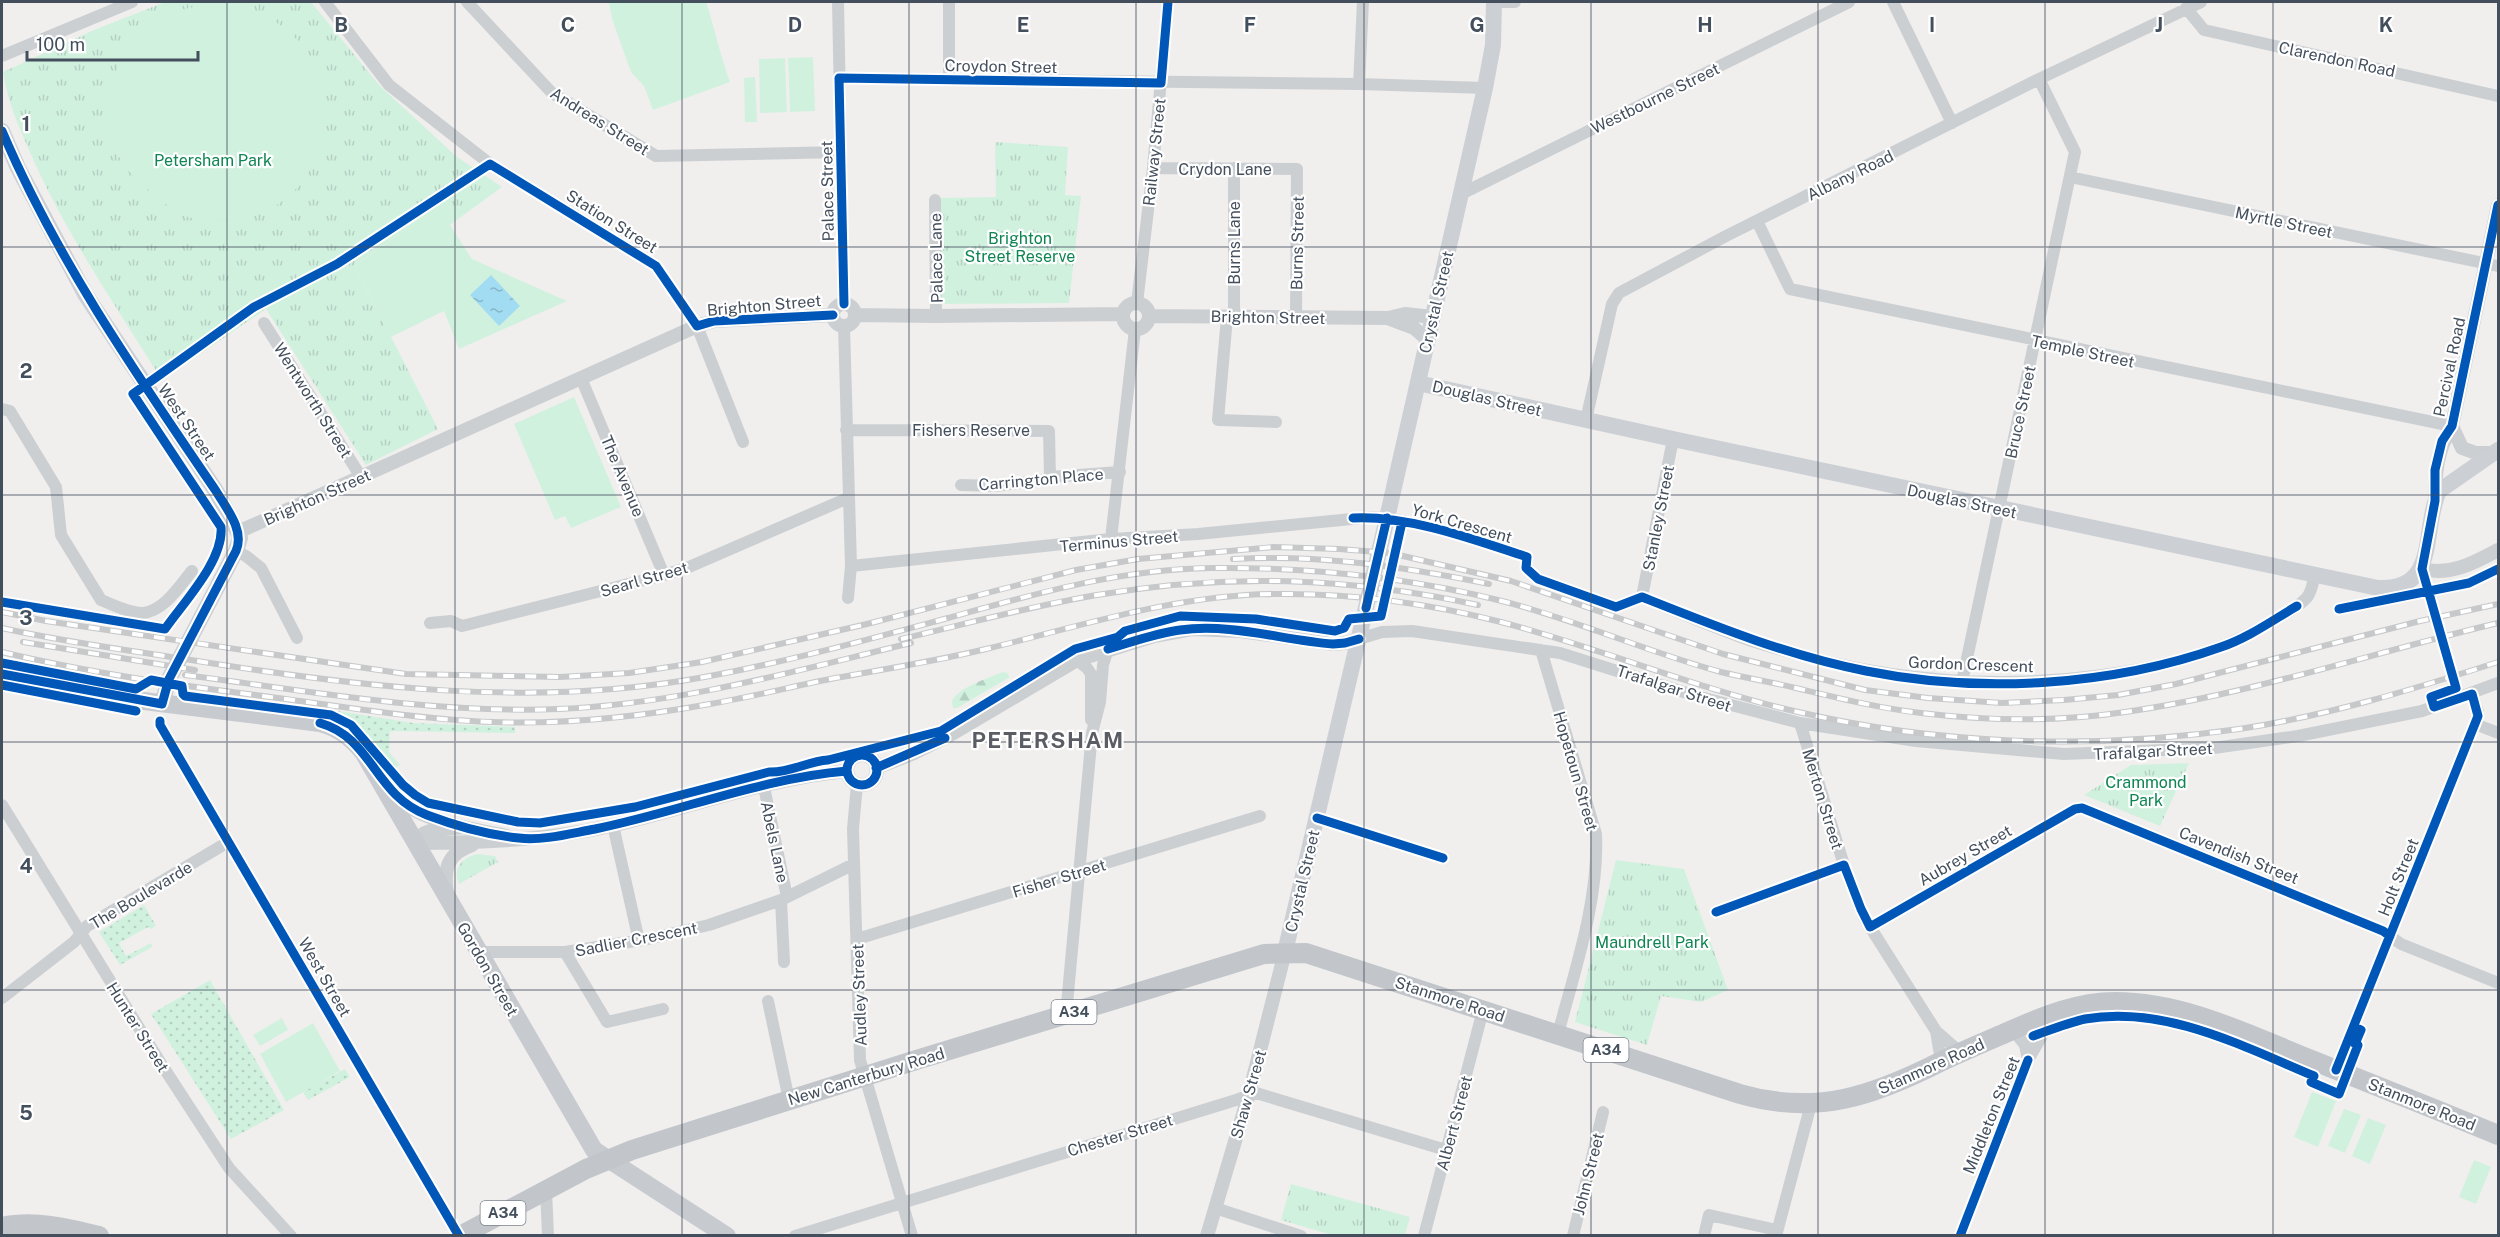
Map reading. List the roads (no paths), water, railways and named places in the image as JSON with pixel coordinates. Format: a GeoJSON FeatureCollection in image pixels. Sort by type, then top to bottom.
{"type":"FeatureCollection","features":[{"type":"Feature","properties":{"kind":"highway","name":"Stanmore Road"},"geometry":{"type":"LineString","coordinates":[[1285,952],[1306,953],[1758,1099],[1777,1102],[1811,1104],[1845,1100],[1877,1092],[1941,1061],[2061,1011],[2114,1002],[2162,1006],[2198,1016],[2499,1135]]}},
{"type":"Feature","properties":{"kind":"highway","name":"New Canterbury Road"},"geometry":{"type":"LineString","coordinates":[[459,1236],[609,1160],[665,1139],[1264,954],[1285,952]]}},
{"type":"Feature","properties":{"kind":"highway"},"geometry":{"type":"LineString","coordinates":[[2,1227],[40,1225],[61,1227],[99,1236]]}},
{"type":"Feature","properties":{"kind":"main road","name":"Crystal Street"},"geometry":{"type":"LineString","coordinates":[[1285,952],[1386,524],[1485,88],[1493,45],[1494,2]]}},
{"type":"Feature","properties":{"kind":"main road","name":"West Street"},"geometry":{"type":"LineString","coordinates":[[2,131],[18,168],[85,294],[216,490],[238,532]]}},
{"type":"Feature","properties":{"kind":"main road","name":"Douglas Street"},"geometry":{"type":"LineString","coordinates":[[1418,383],[2314,575],[2387,588],[2405,584],[2422,569]]}},
{"type":"Feature","properties":{"kind":"main road"},"geometry":{"type":"LineString","coordinates":[[2436,501],[2439,491],[2444,486],[2496,451]]}},
{"type":"Feature","properties":{"kind":"main road","name":"Percival Road"},"geometry":{"type":"LineString","coordinates":[[2422,569],[2436,501]]}},
{"type":"Feature","properties":{"kind":"main road"},"geometry":{"type":"LineString","coordinates":[[164,697],[194,631],[236,551],[240,538],[238,532]]}},
{"type":"Feature","properties":{"kind":"main road","name":"Gordon Street"},"geometry":{"type":"LineString","coordinates":[[2,674],[164,697],[320,723],[334,727],[351,738],[363,752],[594,1150],[727,1236]]}},
{"type":"Feature","properties":{"kind":"street"},"geometry":{"type":"LineString","coordinates":[[2,56],[108,6],[132,2]]}},
{"type":"Feature","properties":{"kind":"street","name":"Station Street"},"geometry":{"type":"LineString","coordinates":[[326,2],[389,85],[490,164],[656,266],[697,326],[743,442]]}},
{"type":"Feature","properties":{"kind":"street","name":"Andreas Street"},"geometry":{"type":"LineString","coordinates":[[467,2],[552,93],[656,156],[841,152]]}},
{"type":"Feature","properties":{"kind":"street","name":"Palace Street"},"geometry":{"type":"LineString","coordinates":[[838,2],[844,304]]}},
{"type":"Feature","properties":{"kind":"street"},"geometry":{"type":"LineString","coordinates":[[949,2],[949,80]]}},
{"type":"Feature","properties":{"kind":"street","name":"Railway Street"},"geometry":{"type":"LineString","coordinates":[[1137,303],[1153,168],[1168,2]]}},
{"type":"Feature","properties":{"kind":"street"},"geometry":{"type":"LineString","coordinates":[[1359,84],[1363,2]]}},
{"type":"Feature","properties":{"kind":"street"},"geometry":{"type":"LineString","coordinates":[[1494,2],[1515,2]]}},
{"type":"Feature","properties":{"kind":"street","name":"Westbourne Street"},"geometry":{"type":"LineString","coordinates":[[1461,194],[1849,2]]}},
{"type":"Feature","properties":{"kind":"street"},"geometry":{"type":"LineString","coordinates":[[1893,2],[1952,123]]}},
{"type":"Feature","properties":{"kind":"street","name":"Albany Road"},"geometry":{"type":"LineString","coordinates":[[1586,420],[1612,304],[1619,293],[2039,79],[2201,2]]}},
{"type":"Feature","properties":{"kind":"street","name":"Clarendon Road"},"geometry":{"type":"LineString","coordinates":[[2186,8],[2204,30],[2499,96]]}},
{"type":"Feature","properties":{"kind":"street","name":"Croydon Street"},"geometry":{"type":"LineString","coordinates":[[839,78],[1359,84],[1485,88]]}},
{"type":"Feature","properties":{"kind":"street","name":"Bruce Street"},"geometry":{"type":"LineString","coordinates":[[1962,682],[2075,152],[2039,79]]}},
{"type":"Feature","properties":{"kind":"street","name":"Crydon Lane"},"geometry":{"type":"LineString","coordinates":[[1153,168],[1297,170]]}},
{"type":"Feature","properties":{"kind":"street","name":"Burns Lane"},"geometry":{"type":"LineString","coordinates":[[1234,168],[1231,317],[1218,420],[1276,422]]}},
{"type":"Feature","properties":{"kind":"street","name":"Burns Street"},"geometry":{"type":"LineString","coordinates":[[1296,317],[1297,170]]}},
{"type":"Feature","properties":{"kind":"street","name":"Myrtle Street"},"geometry":{"type":"LineString","coordinates":[[2070,177],[2492,265]]}},
{"type":"Feature","properties":{"kind":"street","name":"Palace Lane"},"geometry":{"type":"LineString","coordinates":[[935,200],[936,316]]}},
{"type":"Feature","properties":{"kind":"street","name":"Percival Road"},"geometry":{"type":"LineString","coordinates":[[2436,501],[2435,470],[2442,441],[2452,426],[2492,265],[2499,205]]}},
{"type":"Feature","properties":{"kind":"street","name":"Temple Street"},"geometry":{"type":"LineString","coordinates":[[1757,221],[1790,289],[2452,426]]}},
{"type":"Feature","properties":{"kind":"street"},"geometry":{"type":"LineString","coordinates":[[1137,303],[1144,306],[1149,315],[1145,325],[1135,329],[1125,322],[1124,314],[1130,305],[1137,303]]}},
{"type":"Feature","properties":{"kind":"street"},"geometry":{"type":"LineString","coordinates":[[844,326],[835,321],[834,315],[838,306],[844,304],[850,306],[855,315]]}},
{"type":"Feature","properties":{"kind":"street"},"geometry":{"type":"LineString","coordinates":[[855,315],[1124,314]]}},
{"type":"Feature","properties":{"kind":"street","name":"Brighton Street"},"geometry":{"type":"LineString","coordinates":[[1149,315],[1388,318],[1405,314],[1433,317]]}},
{"type":"Feature","properties":{"kind":"street","name":"Brighton Street"},"geometry":{"type":"LineString","coordinates":[[238,532],[697,326],[714,321],[834,315]]}},
{"type":"Feature","properties":{"kind":"street"},"geometry":{"type":"LineString","coordinates":[[844,326],[851,323],[855,315]]}},
{"type":"Feature","properties":{"kind":"street","name":"Brighton Street"},"geometry":{"type":"LineString","coordinates":[[1388,318],[1414,328],[1428,340]]}},
{"type":"Feature","properties":{"kind":"street","name":"Wentworth Street"},"geometry":{"type":"LineString","coordinates":[[264,323],[361,477]]}},
{"type":"Feature","properties":{"kind":"street"},"geometry":{"type":"LineString","coordinates":[[844,326],[851,566],[848,597]]}},
{"type":"Feature","properties":{"kind":"street"},"geometry":{"type":"LineString","coordinates":[[1111,539],[1135,329]]}},
{"type":"Feature","properties":{"kind":"street","name":"The Avenue"},"geometry":{"type":"LineString","coordinates":[[581,378],[664,575]]}},
{"type":"Feature","properties":{"kind":"street"},"geometry":{"type":"LineString","coordinates":[[2,409],[10,411],[56,487],[61,535],[101,600],[137,612],[153,610],[165,603],[192,571]]}},
{"type":"Feature","properties":{"kind":"street","name":"Percival Road"},"geometry":{"type":"LineString","coordinates":[[2452,426],[2462,448],[2476,453],[2496,451]]}},
{"type":"Feature","properties":{"kind":"street","name":"Fishers Reserve"},"geometry":{"type":"LineString","coordinates":[[846,430],[1049,431],[1050,477]]}},
{"type":"Feature","properties":{"kind":"street","name":"Stanley Street"},"geometry":{"type":"LineString","coordinates":[[1642,597],[1673,439]]}},
{"type":"Feature","properties":{"kind":"street","name":"Carrington Place"},"geometry":{"type":"LineString","coordinates":[[961,485],[995,486],[1046,480],[1050,477],[1120,472]]}},
{"type":"Feature","properties":{"kind":"street","name":"Searl Street"},"geometry":{"type":"LineString","coordinates":[[430,623],[451,621],[462,626],[664,575],[690,567],[849,498]]}},
{"type":"Feature","properties":{"kind":"street","name":"Terminus Street"},"geometry":{"type":"LineString","coordinates":[[851,566],[1111,539],[1198,534],[1353,518],[1386,524]]}},
{"type":"Feature","properties":{"kind":"street","name":"York Crescent"},"geometry":{"type":"LineString","coordinates":[[1386,524],[1467,538],[1527,557]]}},
{"type":"Feature","properties":{"kind":"street"},"geometry":{"type":"LineString","coordinates":[[2422,569],[2439,573],[2460,568],[2499,550]]}},
{"type":"Feature","properties":{"kind":"street"},"geometry":{"type":"LineString","coordinates":[[236,551],[261,568],[297,638]]}},
{"type":"Feature","properties":{"kind":"street","name":"Gordon Crescent"},"geometry":{"type":"LineString","coordinates":[[1642,597],[1752,641],[1866,671],[1911,678],[1962,682],[2049,682],[2134,671],[2223,647],[2255,631],[2306,599],[2314,575]]}},
{"type":"Feature","properties":{"kind":"street","name":"Trafalgar Street"},"geometry":{"type":"LineString","coordinates":[[876,768],[950,735],[1077,660],[1170,632],[1192,629],[1256,632],[1333,644],[1382,632],[1404,630],[1445,634],[1574,656],[1693,695],[1800,723],[1916,741],[2064,754],[2129,753],[2224,747],[2325,732],[2422,711],[2499,683]]}},
{"type":"Feature","properties":{"kind":"street"},"geometry":{"type":"LineString","coordinates":[[1092,733],[1100,702],[1103,665],[1108,649]]}},
{"type":"Feature","properties":{"kind":"street","name":"Hopetoun Street"},"geometry":{"type":"LineString","coordinates":[[1541,650],[1596,834],[1597,850],[1590,908],[1558,1034]]}},
{"type":"Feature","properties":{"kind":"street"},"geometry":{"type":"LineString","coordinates":[[1066,1015],[1092,733],[1091,675],[1087,668],[1077,660]]}},
{"type":"Feature","properties":{"kind":"street","name":"Holt Street"},"geometry":{"type":"LineString","coordinates":[[2336,1070],[2475,724],[2478,712],[2472,694]]}},
{"type":"Feature","properties":{"kind":"street","name":"Merton Street"},"geometry":{"type":"LineString","coordinates":[[1800,723],[1844,865],[1870,927],[1936,1031],[1960,1053]]}},
{"type":"Feature","properties":{"kind":"street"},"geometry":{"type":"LineString","coordinates":[[2475,724],[2499,733]]}},
{"type":"Feature","properties":{"kind":"street","name":"West Street"},"geometry":{"type":"LineString","coordinates":[[165,733],[459,1236]]}},
{"type":"Feature","properties":{"kind":"street"},"geometry":{"type":"LineString","coordinates":[[861,755],[869,757],[876,768],[873,780],[866,784],[857,784],[850,779],[847,771],[849,762],[861,755]]}},
{"type":"Feature","properties":{"kind":"street"},"geometry":{"type":"LineString","coordinates":[[374,771],[404,803],[415,810],[463,827],[521,838]]}},
{"type":"Feature","properties":{"kind":"street"},"geometry":{"type":"LineString","coordinates":[[463,827],[424,832],[415,843],[480,843],[551,836],[613,825],[764,787],[847,771]]}},
{"type":"Feature","properties":{"kind":"street","name":"Audley Street"},"geometry":{"type":"LineString","coordinates":[[857,784],[854,864],[860,1056],[912,1236]]}},
{"type":"Feature","properties":{"kind":"street","name":"Abels Lane"},"geometry":{"type":"LineString","coordinates":[[764,787],[784,899],[784,962]]}},
{"type":"Feature","properties":{"kind":"street","name":"Hunter Street"},"geometry":{"type":"LineString","coordinates":[[2,805],[80,934],[229,1168],[291,1236]]}},
{"type":"Feature","properties":{"kind":"street","name":"Aubrey Street"},"geometry":{"type":"LineString","coordinates":[[1870,927],[2075,809]]}},
{"type":"Feature","properties":{"kind":"street","name":"Cavendish Street"},"geometry":{"type":"LineString","coordinates":[[2075,809],[2088,809],[2373,926],[2401,944],[2499,983]]}},
{"type":"Feature","properties":{"kind":"street","name":"Fisher Street"},"geometry":{"type":"LineString","coordinates":[[857,939],[1260,816]]}},
{"type":"Feature","properties":{"kind":"street"},"geometry":{"type":"LineString","coordinates":[[613,825],[639,941]]}},
{"type":"Feature","properties":{"kind":"street","name":"The Boulevarde"},"geometry":{"type":"LineString","coordinates":[[2,998],[74,942],[87,926],[228,842]]}},
{"type":"Feature","properties":{"kind":"street"},"geometry":{"type":"LineString","coordinates":[[447,898],[445,877],[449,859],[461,849],[480,843]]}},
{"type":"Feature","properties":{"kind":"street","name":"Sadlier Crescent"},"geometry":{"type":"LineString","coordinates":[[478,952],[565,952],[639,941],[709,925],[784,899],[854,864]]}},
{"type":"Feature","properties":{"kind":"street"},"geometry":{"type":"LineString","coordinates":[[565,952],[607,1022],[663,1010]]}},
{"type":"Feature","properties":{"kind":"street","name":"Shaw Street"},"geometry":{"type":"LineString","coordinates":[[1207,1236],[1249,1094],[1285,952]]}},
{"type":"Feature","properties":{"kind":"street"},"geometry":{"type":"LineString","coordinates":[[768,1000],[789,1100]]}},
{"type":"Feature","properties":{"kind":"street","name":"Albert Street"},"geometry":{"type":"LineString","coordinates":[[1424,1236],[1483,1010]]}},
{"type":"Feature","properties":{"kind":"street","name":"Middleton Street"},"geometry":{"type":"LineString","coordinates":[[1960,1236],[2028,1060],[2047,1027],[2061,1011]]}},
{"type":"Feature","properties":{"kind":"street","name":"Middleton Street"},"geometry":{"type":"LineString","coordinates":[[2013,1030],[2022,1040],[2028,1060]]}},
{"type":"Feature","properties":{"kind":"street","name":"Merton Street"},"geometry":{"type":"LineString","coordinates":[[1936,1031],[1941,1061]]}},
{"type":"Feature","properties":{"kind":"street"},"geometry":{"type":"LineString","coordinates":[[1249,1094],[1259,1094],[1446,1150]]}},
{"type":"Feature","properties":{"kind":"street","name":"Chester Street"},"geometry":{"type":"LineString","coordinates":[[795,1236],[1236,1100],[1249,1094]]}},
{"type":"Feature","properties":{"kind":"street"},"geometry":{"type":"LineString","coordinates":[[1704,1236],[1708,1215],[1777,1233],[1811,1104]]}},
{"type":"Feature","properties":{"kind":"street","name":"John Street"},"geometry":{"type":"LineString","coordinates":[[1573,1236],[1603,1112]]}},
{"type":"Feature","properties":{"kind":"street"},"geometry":{"type":"LineString","coordinates":[[546,1190],[548,1236]]}},
{"type":"Feature","properties":{"kind":"street"},"geometry":{"type":"LineString","coordinates":[[1215,1208],[1301,1236]]}},
{"type":"Feature","properties":{"kind":"water"},"geometry":{"type":"Polygon","coordinates":[[[491,275],[520,306],[499,326],[470,295],[491,275]]]}},
{"type":"Feature","properties":{"kind":"railway"},"geometry":{"type":"LineString","coordinates":[[2,612],[46,621],[406,674],[560,677],[629,673],[702,662],[867,624],[1076,570],[1138,559],[1274,547],[1339,549],[1390,553],[1511,581],[1723,654],[1865,690],[1928,698],[2002,703],[2118,695],[2176,684],[2420,621],[2498,604]]}},
{"type":"Feature","properties":{"kind":"railway"},"geometry":{"type":"LineString","coordinates":[[1233,559],[1298,558],[1362,563],[1489,584]]}},
{"type":"Feature","properties":{"kind":"railway"},"geometry":{"type":"LineString","coordinates":[[2,628],[96,646],[317,678],[445,690],[508,693],[572,692],[636,687],[730,672],[824,651],[1045,592],[1110,578],[1177,569],[1284,569],[1394,580],[1502,601],[1721,672],[1874,706],[1946,716],[2023,719],[2075,718],[2125,712],[2219,695],[2498,623]]}},
{"type":"Feature","properties":{"kind":"railway"},"geometry":{"type":"LineString","coordinates":[[901,639],[1072,599],[1194,583],[1288,581],[1335,584],[1430,596],[1478,605]]}},
{"type":"Feature","properties":{"kind":"railway"},"geometry":{"type":"LineString","coordinates":[[2,652],[139,679],[390,713],[488,722],[552,722],[616,718],[726,701],[967,653],[1164,606],[1237,596],[1331,595],[1388,600],[1445,609],[1501,622],[1720,691],[1794,711],[1904,731],[2016,741],[2128,740],[2239,729],[2305,717],[2370,701],[2498,662]]}},
{"type":"Feature","properties":{"kind":"railway"},"geometry":{"type":"LineString","coordinates":[[23,642],[195,670]]}},
{"type":"Feature","properties":{"kind":"railway"},"geometry":{"type":"LineString","coordinates":[[185,675],[418,705],[512,710],[559,709],[649,701],[737,685],[911,643]]}},
{"type":"Feature","properties":{"kind":"district","name":"PETERSHAM"},"geometry":{"type":"Point","coordinates":[1048,740]}},
{"type":"Feature","properties":{"kind":"park label","name":"Petersham Park"},"geometry":{"type":"Point","coordinates":[213,160]}},
{"type":"Feature","properties":{"kind":"park label","name":"Brighton Street Reserve"},"geometry":{"type":"Point","coordinates":[1020,247]}},
{"type":"Feature","properties":{"kind":"park label","name":"Crammond Park"},"geometry":{"type":"Point","coordinates":[2146,791]}},
{"type":"Feature","properties":{"kind":"park label","name":"Maundrell Park"},"geometry":{"type":"Point","coordinates":[1652,942]}}]}
